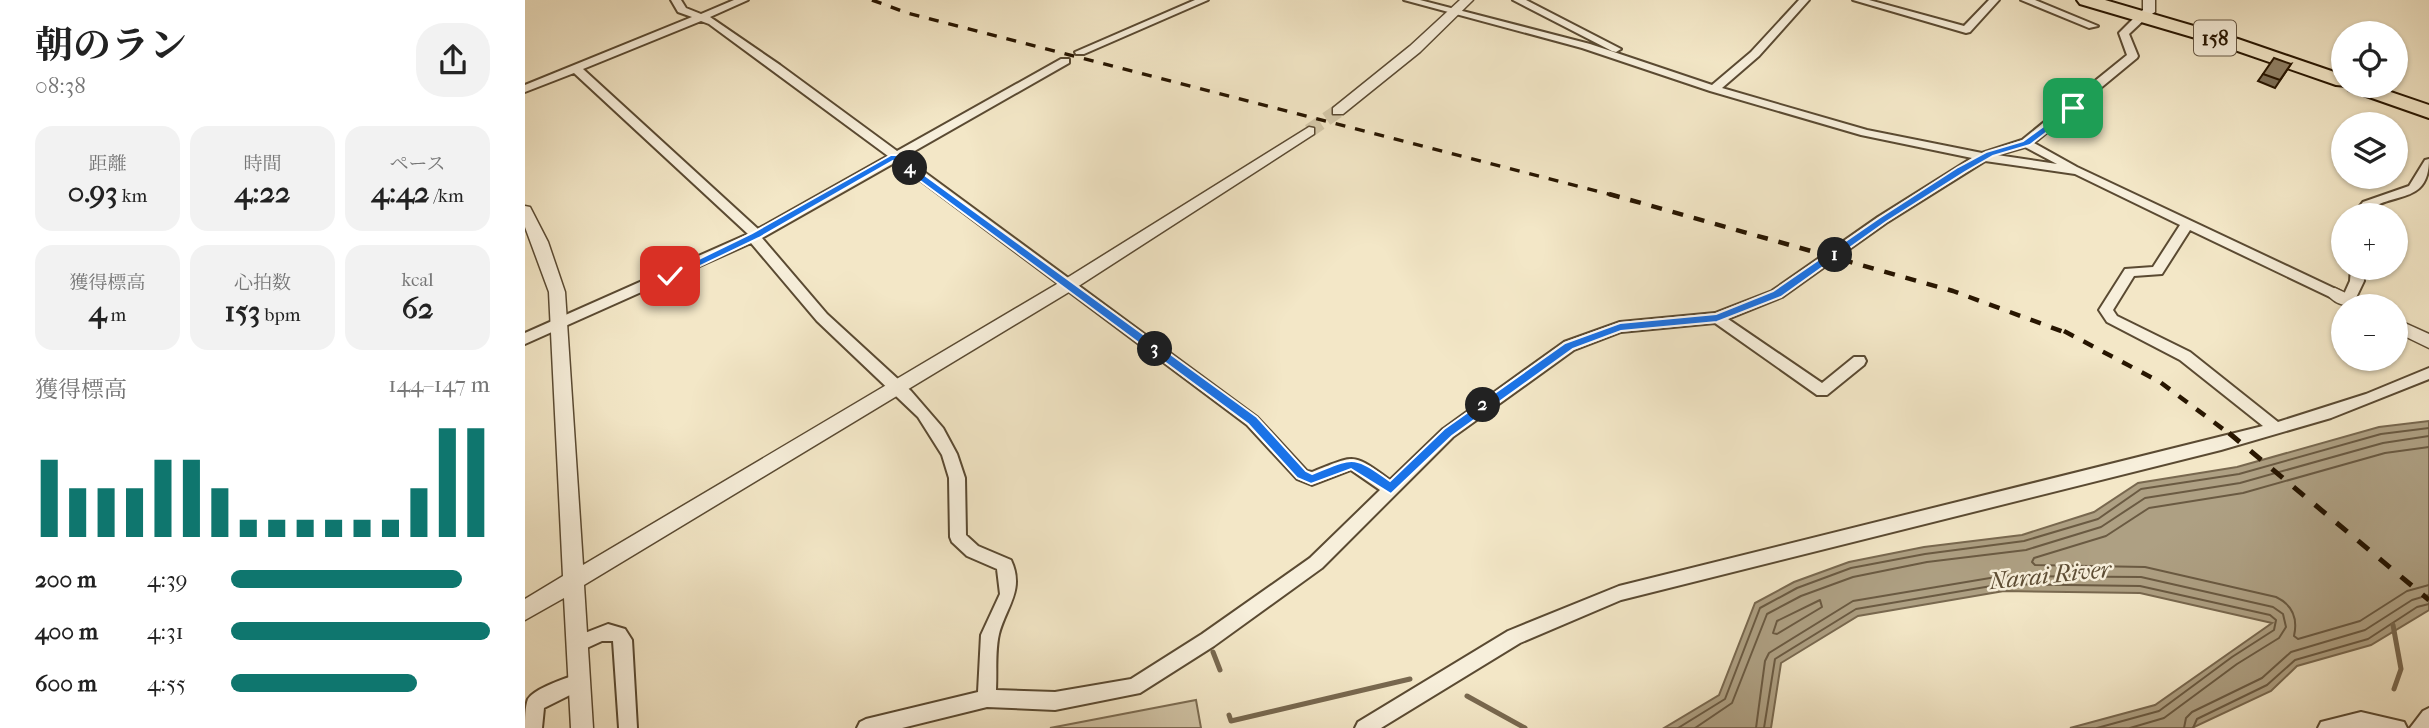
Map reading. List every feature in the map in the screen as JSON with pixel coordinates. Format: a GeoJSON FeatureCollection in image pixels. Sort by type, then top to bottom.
{"type":"FeatureCollection","features":[{"type":"Feature","properties":{"kind":"highway","name":"158"},"geometry":{"type":"LineString","coordinates":[[2086,0],[2147,9],[2331,77]]}},
{"type":"Feature","properties":{"kind":"highway","name":"158"},"geometry":{"type":"LineString","coordinates":[[2107,0],[2147,9],[2331,70]]}},
{"type":"Feature","properties":{"kind":"highway"},"geometry":{"type":"LineString","coordinates":[[2408,97],[2429,104]]}},
{"type":"Feature","properties":{"kind":"highway"},"geometry":{"type":"LineString","coordinates":[[2389,98],[2429,112]]}},
{"type":"Feature","properties":{"kind":"street"},"geometry":{"type":"LineString","coordinates":[[676,0],[682,10],[713,22],[776,67],[1252,421],[1302,475],[1311,479],[1350,464],[1359,466],[1391,489]]}},
{"type":"Feature","properties":{"kind":"street"},"geometry":{"type":"LineString","coordinates":[[525,89],[743,0]]}},
{"type":"Feature","properties":{"kind":"street"},"geometry":{"type":"LineString","coordinates":[[1080,52],[1203,0]]}},
{"type":"Feature","properties":{"kind":"street"},"geometry":{"type":"LineString","coordinates":[[1409,0],[1628,58],[1714,89],[1865,133],[1983,157],[2078,171]]}},
{"type":"Feature","properties":{"kind":"street"},"geometry":{"type":"LineString","coordinates":[[1338,111],[1406,56],[1467,0]]}},
{"type":"Feature","properties":{"kind":"street"},"geometry":{"type":"LineString","coordinates":[[1518,0],[1602,41],[1628,58]]}},
{"type":"Feature","properties":{"kind":"street"},"geometry":{"type":"LineString","coordinates":[[1714,89],[1755,54],[1804,0]]}},
{"type":"Feature","properties":{"kind":"street"},"geometry":{"type":"LineString","coordinates":[[1858,0],[1966,30],[1994,0]]}},
{"type":"Feature","properties":{"kind":"street"},"geometry":{"type":"LineString","coordinates":[[2026,0],[2093,26]]}},
{"type":"Feature","properties":{"kind":"street"},"geometry":{"type":"LineString","coordinates":[[866,728],[987,698],[1055,701],[1134,687],[1316,563],[1448,433],[1569,346],[1620,327],[1717,318],[1777,294],[1882,220],[1983,157],[2026,143],[2061,118],[2133,56],[2124,33],[2147,9]]}},
{"type":"Feature","properties":{"kind":"street"},"geometry":{"type":"LineString","coordinates":[[525,339],[755,236],[1065,61]]}},
{"type":"Feature","properties":{"kind":"street"},"geometry":{"type":"LineString","coordinates":[[576,69],[755,236],[757,242],[829,326],[899,388],[925,416],[952,462],[959,494],[958,537],[962,545],[1005,565],[1008,594],[991,635],[987,698]]}},
{"type":"Feature","properties":{"kind":"street"},"geometry":{"type":"LineString","coordinates":[[525,610],[1069,285],[1309,131]]}},
{"type":"Feature","properties":{"kind":"street"},"geometry":{"type":"LineString","coordinates":[[2026,143],[2078,171],[2334,294]]}},
{"type":"Feature","properties":{"kind":"street"},"geometry":{"type":"LineString","coordinates":[[2373,203],[2413,189],[2429,163]]}},
{"type":"Feature","properties":{"kind":"street"},"geometry":{"type":"LineString","coordinates":[[525,211],[540,242],[557,292],[582,728]]}},
{"type":"Feature","properties":{"kind":"street"},"geometry":{"type":"LineString","coordinates":[[2187,224],[2157,271],[2130,272],[2106,310],[2112,319],[2185,356],[2276,428]]}},
{"type":"Feature","properties":{"kind":"street"},"geometry":{"type":"LineString","coordinates":[[1717,318],[1822,391],[1859,361]]}},
{"type":"Feature","properties":{"kind":"street"},"geometry":{"type":"LineString","coordinates":[[2408,331],[2429,342]]}},
{"type":"Feature","properties":{"kind":"street"},"geometry":{"type":"LineString","coordinates":[[1364,728],[1514,637],[1619,593],[2221,444],[2371,398],[2429,373]]}},
{"type":"Feature","properties":{"kind":"street"},"geometry":{"type":"LineString","coordinates":[[578,644],[607,633],[615,632],[620,635],[624,654],[628,728]]}},
{"type":"Feature","properties":{"kind":"street"},"geometry":{"type":"LineString","coordinates":[[533,728],[535,704],[542,698],[580,681]]}},
{"type":"Feature","properties":{"kind":"street"},"geometry":{"type":"LineString","coordinates":[[2419,728],[2429,718]]}},
{"type":"Feature","properties":{"kind":"street"},"geometry":{"type":"LineString","coordinates":[[2327,728],[2361,721],[2398,728]]}},
{"type":"Feature","properties":{"kind":"shaded area"},"geometry":{"type":"Polygon","coordinates":[[[1196,700],[1201,728],[1050,728],[1055,727],[1196,700]]]}},
{"type":"Feature","properties":{"kind":"water","name":"Narai River"},"geometry":{"type":"Polygon","coordinates":[[[2429,421],[2429,610],[2371,645],[2297,666],[2271,691],[2192,728],[2070,728],[2155,705],[2272,623],[2140,593],[2004,591],[1858,616],[1781,663],[1771,728],[1664,728],[1719,695],[1755,603],[1794,582],[1849,562],[1924,547],[2022,535],[2094,512],[2138,483],[2237,467],[2379,427],[2429,421]]]}},
{"type":"Feature","properties":{"kind":"building"},"geometry":{"type":"Polygon","coordinates":[[[2274,58],[2291,64],[2280,80],[2263,74],[2274,58]]]}},
{"type":"Feature","properties":{"kind":"waterway"},"geometry":{"type":"LineString","coordinates":[[2393,625],[2401,669],[2394,689]]}},
{"type":"Feature","properties":{"kind":"waterway"},"geometry":{"type":"LineString","coordinates":[[1213,652],[1220,670]]}},
{"type":"Feature","properties":{"kind":"waterway"},"geometry":{"type":"LineString","coordinates":[[1229,715],[1231,721],[1410,679]]}},
{"type":"Feature","properties":{"kind":"waterway"},"geometry":{"type":"LineString","coordinates":[[1467,696],[1525,728]]}},
{"type":"Feature","properties":{"kind":"tunnel"},"geometry":{"type":"LineString","coordinates":[[1309,131],[1338,111]]}},
{"type":"Feature","properties":{"kind":"railway"},"geometry":{"type":"LineString","coordinates":[[872,0],[907,13],[1616,196]]}},
{"type":"Feature","properties":{"kind":"railway"},"geometry":{"type":"LineString","coordinates":[[1609,194],[1953,291],[2070,334]]}},
{"type":"Feature","properties":{"kind":"railway"},"geometry":{"type":"LineString","coordinates":[[2064,331],[2070,334]]}},
{"type":"Feature","properties":{"kind":"railway"},"geometry":{"type":"LineString","coordinates":[[2070,334],[2160,382],[2231,435]]}},
{"type":"Feature","properties":{"kind":"railway"},"geometry":{"type":"LineString","coordinates":[[2229,433],[2429,600]]}},
{"type":"Feature","properties":{"kind":"route"},"geometry":{"type":"LineString","coordinates":[[670,276],[755,236],[894,157],[1252,421],[1302,475],[1311,479],[1350,464],[1359,466],[1391,489],[1448,433],[1482,405],[1569,346],[1620,327],[1717,318],[1777,294],[1882,220],[1961,169],[1989,154],[2026,143],[2073,108]]}}]}
